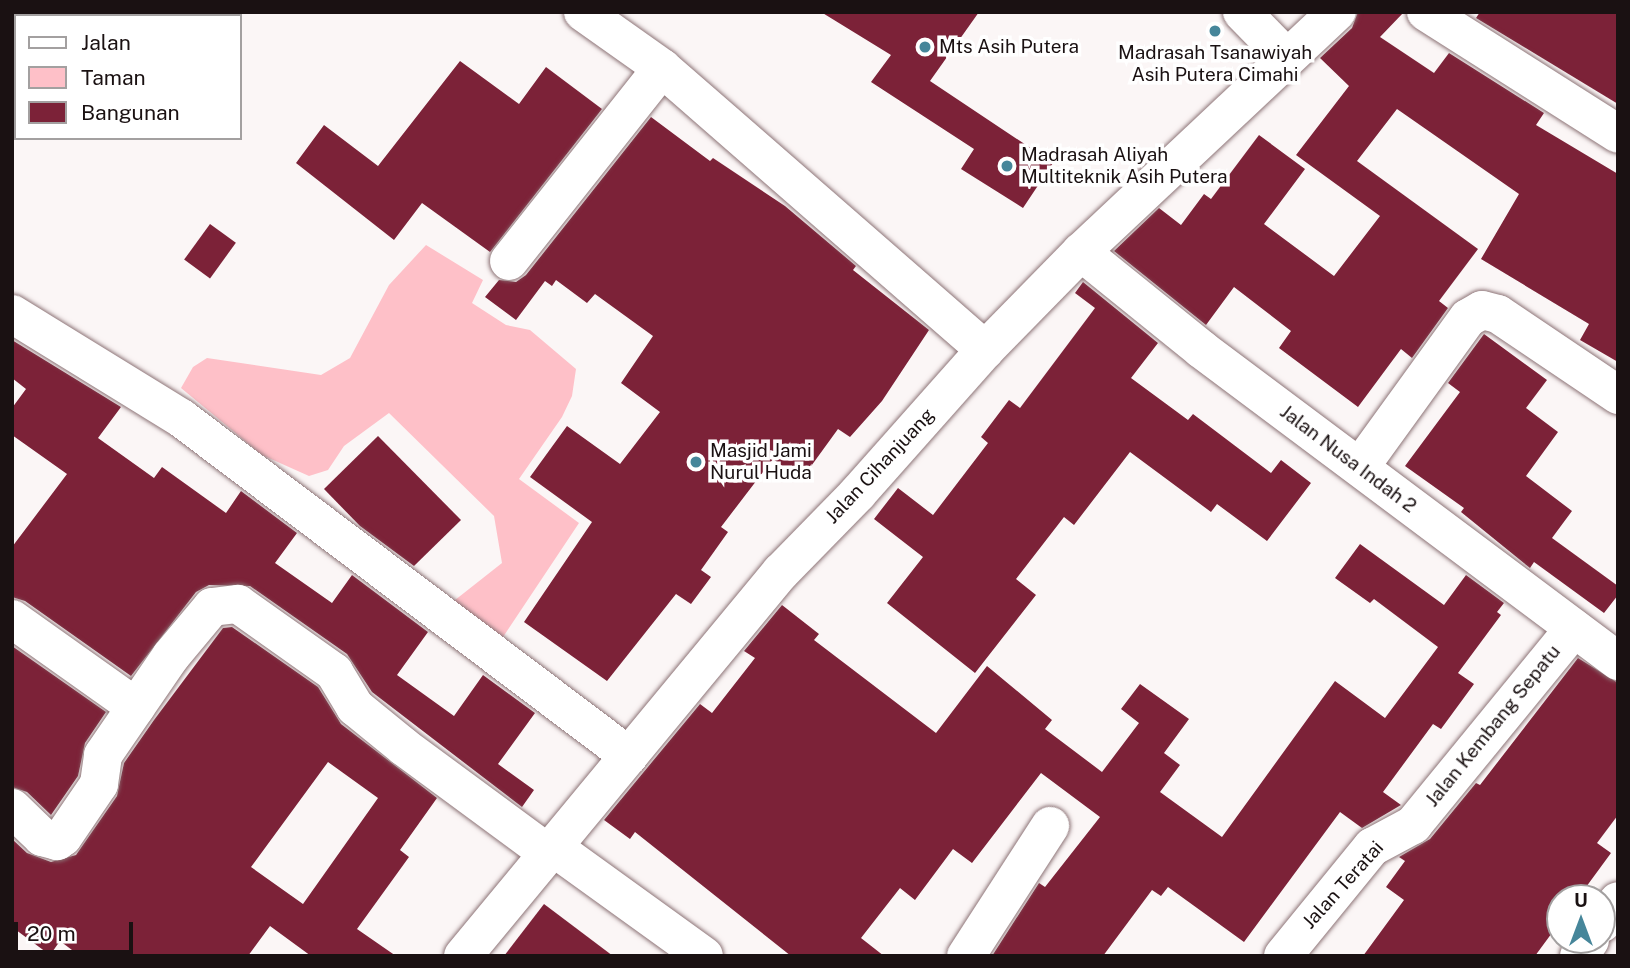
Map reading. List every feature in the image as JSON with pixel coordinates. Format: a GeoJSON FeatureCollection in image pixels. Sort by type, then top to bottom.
{"type":"FeatureCollection","features":[{"type":"Feature","properties":{"kind":"street"},"geometry":{"type":"LineString","coordinates":[[583,12],[662,68],[985,350]]}},
{"type":"Feature","properties":{"kind":"street"},"geometry":{"type":"LineString","coordinates":[[1242,12],[1286,57]]}},
{"type":"Feature","properties":{"kind":"street","name":"Jalan Cihanjuang"},"geometry":{"type":"LineString","coordinates":[[463,956],[781,572],[985,350],[1081,252],[1337,12]]}},
{"type":"Feature","properties":{"kind":"street"},"geometry":{"type":"LineString","coordinates":[[1426,12],[1618,134]]}},
{"type":"Feature","properties":{"kind":"street"},"geometry":{"type":"LineString","coordinates":[[509,261],[662,68]]}},
{"type":"Feature","properties":{"kind":"street","name":"Jalan Nusa Indah 2"},"geometry":{"type":"LineString","coordinates":[[1081,252],[1618,661]]}},
{"type":"Feature","properties":{"kind":"street"},"geometry":{"type":"LineString","coordinates":[[1360,467],[1468,318],[1482,310],[1498,314],[1618,395]]}},
{"type":"Feature","properties":{"kind":"street"},"geometry":{"type":"LineString","coordinates":[[12,314],[181,418],[629,756]]}},
{"type":"Feature","properties":{"kind":"street"},"geometry":{"type":"LineString","coordinates":[[12,808],[41,837],[57,841],[63,837],[99,784],[103,755],[136,707],[212,607],[238,604],[334,672],[355,707],[413,755],[705,956]]}},
{"type":"Feature","properties":{"kind":"street"},"geometry":{"type":"LineString","coordinates":[[12,619],[136,707]]}},
{"type":"Feature","properties":{"kind":"street","name":"Jalan Kembang Sepatu"},"geometry":{"type":"LineString","coordinates":[[1413,825],[1574,628]]}},
{"type":"Feature","properties":{"kind":"street","name":"Jalan Teratai"},"geometry":{"type":"LineString","coordinates":[[1283,956],[1372,847],[1413,825]]}},
{"type":"Feature","properties":{"kind":"street"},"geometry":{"type":"LineString","coordinates":[[966,956],[1050,826]]}},
{"type":"Feature","properties":{"kind":"green space"},"geometry":{"type":"Polygon","coordinates":[[[426,245],[483,280],[472,303],[506,325],[530,330],[576,369],[572,396],[562,417],[519,479],[579,523],[503,637],[450,604],[502,563],[494,516],[389,413],[344,446],[328,470],[309,476],[262,455],[181,388],[193,367],[207,358],[321,375],[350,358],[389,285],[426,245]]]}},
{"type":"Feature","properties":{"kind":"building"},"geometry":{"type":"Polygon","coordinates":[[[821,12],[979,12],[930,81],[1053,163],[1023,208],[961,169],[974,149],[871,82],[891,55],[821,12]]]}},
{"type":"Feature","properties":{"kind":"building"},"geometry":{"type":"Polygon","coordinates":[[[1358,12],[1404,12],[1380,37],[1434,73],[1449,53],[1544,113],[1536,125],[1618,174],[1618,362],[1580,340],[1589,324],[1481,259],[1519,194],[1397,109],[1357,161],[1478,249],[1439,301],[1448,308],[1412,358],[1401,349],[1358,407],[1279,348],[1291,331],[1234,287],[1206,325],[1114,251],[1159,208],[1181,225],[1204,194],[1211,199],[1259,135],[1305,169],[1264,224],[1334,276],[1380,216],[1296,155],[1349,86],[1320,58],[1352,28],[1358,12]]]}},
{"type":"Feature","properties":{"kind":"building"},"geometry":{"type":"Polygon","coordinates":[[[1480,12],[1618,12],[1618,104],[1476,18],[1480,12]]]}},
{"type":"Feature","properties":{"kind":"building"},"geometry":{"type":"Polygon","coordinates":[[[460,61],[519,104],[546,67],[602,109],[490,252],[422,203],[394,240],[296,163],[324,125],[378,166],[460,61]]]}},
{"type":"Feature","properties":{"kind":"building"},"geometry":{"type":"Polygon","coordinates":[[[651,117],[710,161],[713,158],[785,206],[856,266],[853,270],[929,330],[882,401],[850,437],[838,429],[801,480],[773,459],[721,527],[728,532],[701,570],[711,577],[691,604],[676,594],[607,681],[524,622],[592,522],[530,477],[567,426],[620,464],[660,412],[621,383],[653,336],[595,294],[587,303],[556,280],[552,286],[545,281],[516,320],[485,297],[499,280],[516,282],[526,275],[651,117]]]}},
{"type":"Feature","properties":{"kind":"building"},"geometry":{"type":"Polygon","coordinates":[[[210,224],[236,243],[210,278],[184,260],[210,224]]]}},
{"type":"Feature","properties":{"kind":"building"},"geometry":{"type":"Polygon","coordinates":[[[1083,282],[1158,343],[1131,378],[1188,420],[1193,414],[1271,473],[1281,460],[1311,483],[1267,541],[1217,504],[1211,512],[1130,452],[1074,525],[1064,517],[1016,579],[1036,595],[975,673],[887,603],[923,557],[874,519],[898,488],[933,515],[988,443],[981,437],[1009,400],[1020,408],[1095,308],[1075,293],[1083,282]]]}},
{"type":"Feature","properties":{"kind":"building"},"geometry":{"type":"Polygon","coordinates":[[[1484,334],[1547,380],[1526,408],[1558,432],[1526,476],[1572,511],[1552,538],[1618,586],[1618,595],[1604,613],[1534,562],[1530,568],[1461,512],[1464,508],[1405,466],[1460,392],[1448,383],[1484,334]]]}},
{"type":"Feature","properties":{"kind":"building"},"geometry":{"type":"Polygon","coordinates":[[[12,340],[121,407],[98,438],[154,478],[162,467],[226,513],[241,491],[297,533],[275,563],[332,603],[352,575],[428,632],[397,675],[454,716],[483,675],[535,713],[498,764],[534,790],[522,807],[372,692],[347,654],[250,586],[209,585],[196,592],[131,676],[25,601],[12,597],[12,547],[67,474],[12,435],[12,408],[26,389],[12,378],[12,340]]]}},
{"type":"Feature","properties":{"kind":"building"},"geometry":{"type":"Polygon","coordinates":[[[378,436],[461,520],[414,566],[360,526],[324,489],[378,436]]]}},
{"type":"Feature","properties":{"kind":"building"},"geometry":{"type":"Polygon","coordinates":[[[1360,544],[1444,605],[1466,575],[1504,603],[1497,612],[1501,615],[1458,673],[1474,684],[1441,729],[1433,724],[1383,792],[1401,805],[1362,828],[1340,812],[1244,942],[1168,887],[1161,896],[1152,890],[1103,956],[992,956],[1039,883],[1045,887],[1100,817],[1041,773],[972,863],[953,849],[915,900],[900,888],[861,938],[884,956],[791,956],[635,832],[630,839],[604,820],[700,704],[712,713],[755,658],[744,651],[782,605],[819,634],[814,640],[936,733],[987,666],[1052,720],[1045,729],[1102,772],[1139,723],[1121,709],[1140,684],[1189,719],[1164,753],[1180,765],[1160,792],[1222,837],[1335,681],[1385,718],[1438,647],[1374,599],[1370,603],[1335,578],[1360,544]]]}},
{"type":"Feature","properties":{"kind":"building"},"geometry":{"type":"Polygon","coordinates":[[[232,627],[318,687],[341,724],[437,798],[400,850],[409,857],[357,929],[396,956],[311,956],[270,926],[248,956],[80,956],[60,941],[50,955],[12,927],[12,839],[27,853],[51,862],[76,855],[117,796],[124,763],[223,628],[232,627]],[[328,762],[251,867],[303,904],[378,798],[328,762]]]}},
{"type":"Feature","properties":{"kind":"building"},"geometry":{"type":"Polygon","coordinates":[[[12,646],[106,712],[85,743],[78,776],[51,815],[27,792],[12,787],[12,646]]]}},
{"type":"Feature","properties":{"kind":"building"},"geometry":{"type":"Polygon","coordinates":[[[1578,658],[1618,683],[1618,815],[1597,843],[1611,853],[1588,884],[1546,884],[1546,941],[1535,956],[1363,956],[1404,900],[1386,887],[1405,861],[1399,857],[1430,839],[1476,783],[1480,785],[1578,658]]]}},
{"type":"Feature","properties":{"kind":"building"},"geometry":{"type":"Polygon","coordinates":[[[544,904],[613,956],[504,956],[544,904]]]}},
{"type":"Feature","properties":{"kind":"place","name":"Madrasah Tsanawiyah Asih Putera Cimahi"},"geometry":{"type":"Point","coordinates":[1215,31]}},
{"type":"Feature","properties":{"kind":"place","name":"Mts Asih Putera"},"geometry":{"type":"Point","coordinates":[925,47]}},
{"type":"Feature","properties":{"kind":"place","name":"Madrasah Aliyah Multiteknik Asih Putera"},"geometry":{"type":"Point","coordinates":[1007,166]}},
{"type":"Feature","properties":{"kind":"place","name":"Masjid Jami Nurul Huda"},"geometry":{"type":"Point","coordinates":[696,462]}}]}
